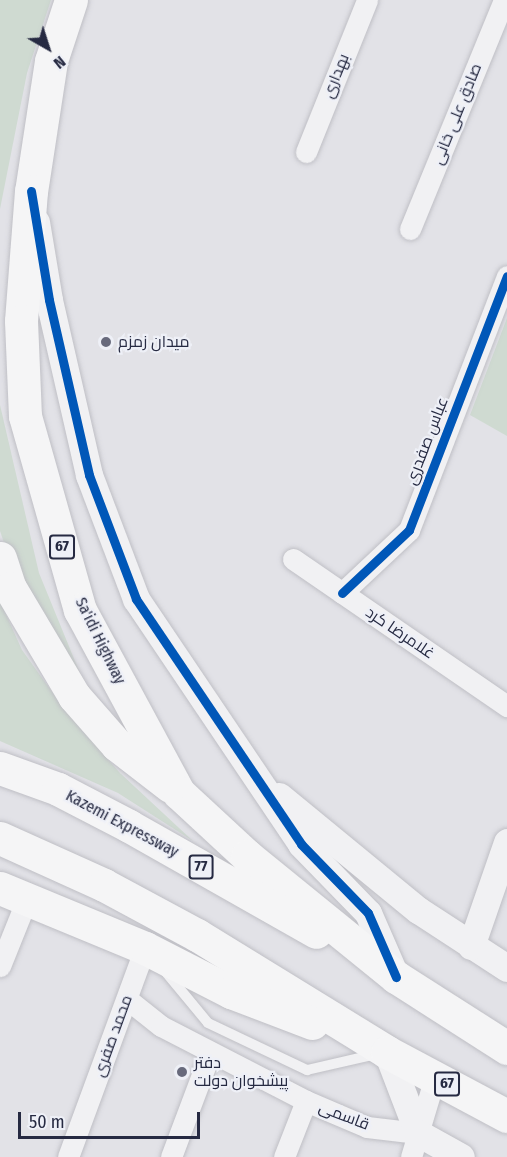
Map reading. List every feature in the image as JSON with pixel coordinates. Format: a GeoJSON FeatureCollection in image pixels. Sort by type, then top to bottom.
{"type":"FeatureCollection","features":[{"type":"Feature","properties":{"kind":"highway","name":"Sa'idi Highway"},"geometry":{"type":"LineString","coordinates":[[71,0],[51,61],[31,191],[21,321],[25,416],[80,610],[179,793],[247,856],[396,976],[507,1048]]}},
{"type":"Feature","properties":{"kind":"highway"},"geometry":{"type":"LineString","coordinates":[[0,558],[10,588],[74,696],[117,746],[179,793]]}},
{"type":"Feature","properties":{"kind":"highway","name":"Kazemi Expressway"},"geometry":{"type":"LineString","coordinates":[[0,768],[58,789],[129,826],[396,976]]}},
{"type":"Feature","properties":{"kind":"highway"},"geometry":{"type":"LineString","coordinates":[[0,838],[104,885],[197,935],[387,1052]]}},
{"type":"Feature","properties":{"kind":"highway"},"geometry":{"type":"LineString","coordinates":[[14,894],[146,948],[231,992],[387,1052]]}},
{"type":"Feature","properties":{"kind":"highway","name":"67"},"geometry":{"type":"LineString","coordinates":[[387,1052],[507,1116]]}},
{"type":"Feature","properties":{"kind":"street","name":"بهداری"},"geometry":{"type":"LineString","coordinates":[[306,152],[367,0]]}},
{"type":"Feature","properties":{"kind":"street","name":"صادق علی خانی"},"geometry":{"type":"LineString","coordinates":[[410,229],[504,0]]}},
{"type":"Feature","properties":{"kind":"street"},"geometry":{"type":"LineString","coordinates":[[31,191],[49,300],[76,424],[106,527],[136,599],[243,762],[301,844],[368,913],[396,976]]}},
{"type":"Feature","properties":{"kind":"street","name":"عباس صفدری"},"geometry":{"type":"LineString","coordinates":[[342,594],[409,530],[507,276]]}},
{"type":"Feature","properties":{"kind":"street","name":"غلامرضا کرد"},"geometry":{"type":"LineString","coordinates":[[292,559],[507,706]]}},
{"type":"Feature","properties":{"kind":"street"},"geometry":{"type":"LineString","coordinates":[[243,762],[338,846],[471,946],[507,968]]}},
{"type":"Feature","properties":{"kind":"street"},"geometry":{"type":"LineString","coordinates":[[471,946],[507,842]]}},
{"type":"Feature","properties":{"kind":"street"},"geometry":{"type":"LineString","coordinates":[[0,966],[14,894]]}},
{"type":"Feature","properties":{"kind":"street","name":"محمد صفری"},"geometry":{"type":"LineString","coordinates":[[68,1157],[146,948]]}},
{"type":"Feature","properties":{"kind":"street","name":"قاسمی"},"geometry":{"type":"LineString","coordinates":[[127,999],[161,1026],[210,1053],[306,1101],[414,1145]]}},
{"type":"Feature","properties":{"kind":"street"},"geometry":{"type":"LineString","coordinates":[[387,1052],[414,1145]]}},
{"type":"Feature","properties":{"kind":"street"},"geometry":{"type":"LineString","coordinates":[[171,1157],[210,1053]]}},
{"type":"Feature","properties":{"kind":"street"},"geometry":{"type":"LineString","coordinates":[[414,1145],[435,1077]]}},
{"type":"Feature","properties":{"kind":"street","name":"قاسمی"},"geometry":{"type":"LineString","coordinates":[[284,1157],[306,1101]]}},
{"type":"Feature","properties":{"kind":"street"},"geometry":{"type":"LineString","coordinates":[[414,1145],[461,1157]]}},
{"type":"Feature","properties":{"kind":"lane"},"geometry":{"type":"LineString","coordinates":[[146,948],[208,1023],[307,1070],[387,1052]]}},
{"type":"Feature","properties":{"kind":"shaded area"},"geometry":{"type":"Polygon","coordinates":[[[0,0],[51,0],[27,73],[0,209],[0,0]]]}},
{"type":"Feature","properties":{"kind":"shaded area"},"geometry":{"type":"Polygon","coordinates":[[[507,318],[507,436],[470,415],[507,318]]]}},
{"type":"Feature","properties":{"kind":"shaded area"},"geometry":{"type":"Polygon","coordinates":[[[0,405],[39,573],[86,688],[15,575],[0,531],[0,405]]]}},
{"type":"Feature","properties":{"kind":"shaded area"},"geometry":{"type":"Polygon","coordinates":[[[0,601],[22,650],[68,714],[120,773],[193,841],[118,793],[0,741],[0,601]]]}},
{"type":"Feature","properties":{"kind":"cycle path"},"geometry":{"type":"LineString","coordinates":[[31,191],[49,300],[89,475],[136,599],[301,844],[368,913],[396,977]]}},
{"type":"Feature","properties":{"kind":"cycle path"},"geometry":{"type":"LineString","coordinates":[[342,593],[409,530],[507,276]]}},
{"type":"Feature","properties":{"kind":"place","name":"میدان زمزم"},"geometry":{"type":"Point","coordinates":[106,342]}},
{"type":"Feature","properties":{"kind":"place","name":"دفتر پیشخوان دولت"},"geometry":{"type":"Point","coordinates":[182,1072]}}]}
